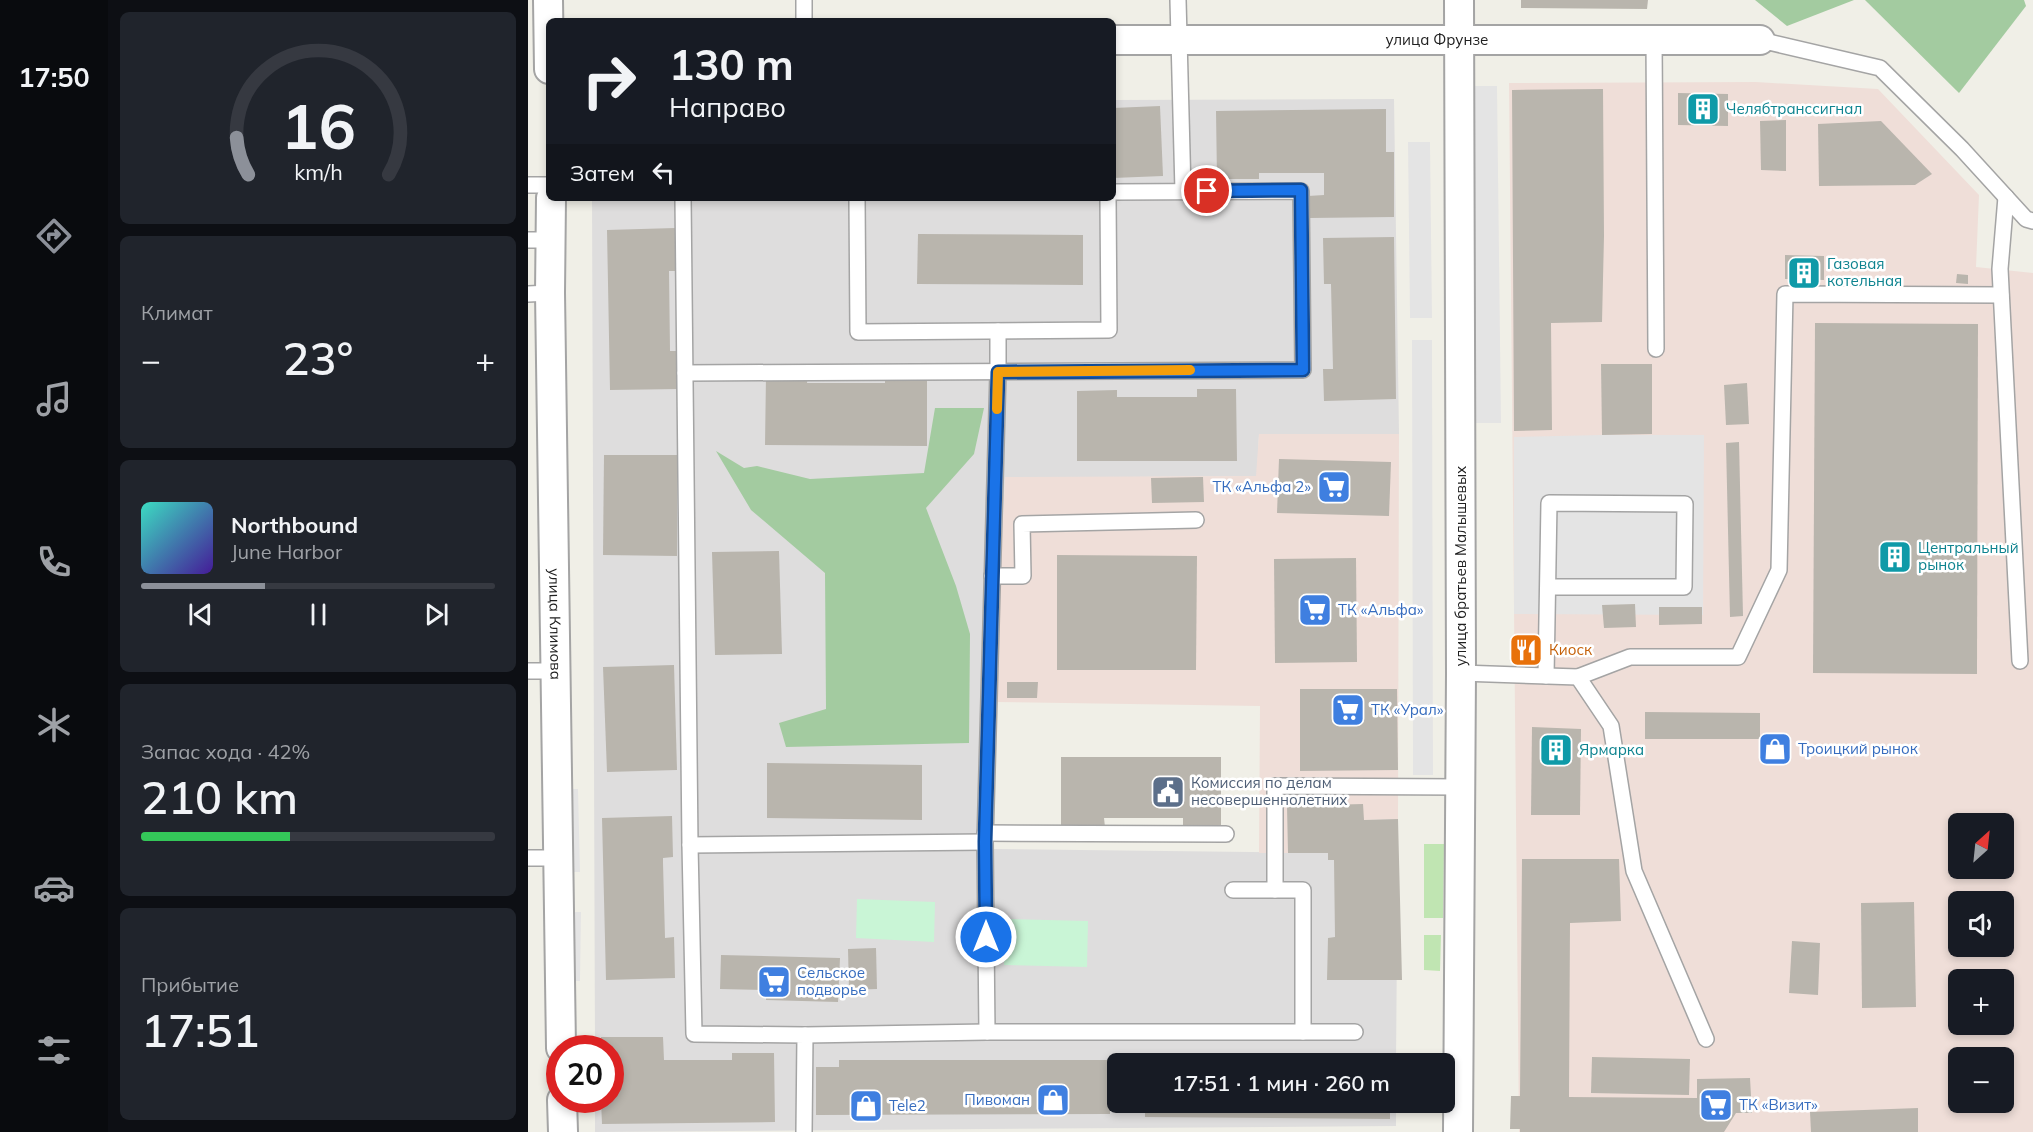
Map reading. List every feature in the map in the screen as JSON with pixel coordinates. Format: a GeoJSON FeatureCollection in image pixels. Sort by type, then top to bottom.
{"type":"FeatureCollection","features":[{"type":"Feature","properties":{"kind":"street"},"geometry":{"type":"LineString","coordinates":[[548,0],[548,18]]}},
{"type":"Feature","properties":{"kind":"street","name":"улица братьев Малышевых"},"geometry":{"type":"LineString","coordinates":[[1458,1132],[1461,673],[1459,0]]}},
{"type":"Feature","properties":{"kind":"street"},"geometry":{"type":"LineString","coordinates":[[528,37],[546,37]]}},
{"type":"Feature","properties":{"kind":"street","name":"улица Фрунзе"},"geometry":{"type":"LineString","coordinates":[[1116,40],[1760,40]]}},
{"type":"Feature","properties":{"kind":"street","name":"улица Климова"},"geometry":{"type":"LineString","coordinates":[[550,201],[540,240],[539,294],[542,671],[559,858],[561,1035]]}},
{"type":"Feature","properties":{"kind":"street"},"geometry":{"type":"LineString","coordinates":[[562,1113],[562,1132]]}},
{"type":"Feature","properties":{"kind":"lane"},"geometry":{"type":"LineString","coordinates":[[804,0],[804,18]]}},
{"type":"Feature","properties":{"kind":"lane"},"geometry":{"type":"LineString","coordinates":[[1178,0],[1184,191]]}},
{"type":"Feature","properties":{"kind":"lane"},"geometry":{"type":"LineString","coordinates":[[1654,39],[1656,349]]}},
{"type":"Feature","properties":{"kind":"lane"},"geometry":{"type":"LineString","coordinates":[[1760,40],[1880,68],[1962,149],[2026,219],[2033,221]]}},
{"type":"Feature","properties":{"kind":"lane"},"geometry":{"type":"LineString","coordinates":[[528,185],[546,185]]}},
{"type":"Feature","properties":{"kind":"lane"},"geometry":{"type":"LineString","coordinates":[[685,373],[1303,370],[1301,190],[1116,192]]}},
{"type":"Feature","properties":{"kind":"lane"},"geometry":{"type":"LineString","coordinates":[[2007,197],[2000,269],[2020,661]]}},
{"type":"Feature","properties":{"kind":"lane"},"geometry":{"type":"LineString","coordinates":[[683,201],[694,1035],[1355,1032]]}},
{"type":"Feature","properties":{"kind":"lane"},"geometry":{"type":"LineString","coordinates":[[857,201],[858,332],[1109,330],[1108,201]]}},
{"type":"Feature","properties":{"kind":"lane"},"geometry":{"type":"LineString","coordinates":[[1461,673],[1578,677],[1630,657],[1738,657],[1779,570],[1785,294],[2001,295]]}},
{"type":"Feature","properties":{"kind":"lane"},"geometry":{"type":"LineString","coordinates":[[987,1032],[985,837],[998,331]]}},
{"type":"Feature","properties":{"kind":"lane"},"geometry":{"type":"LineString","coordinates":[[1546,676],[1548,587],[1550,503],[1685,504],[1684,586],[1548,587]]}},
{"type":"Feature","properties":{"kind":"lane"},"geometry":{"type":"LineString","coordinates":[[992,576],[1023,576],[1022,524],[1196,520]]}},
{"type":"Feature","properties":{"kind":"lane"},"geometry":{"type":"LineString","coordinates":[[1578,677],[1611,726],[1634,871],[1706,1040]]}},
{"type":"Feature","properties":{"kind":"lane"},"geometry":{"type":"LineString","coordinates":[[1275,890],[1275,786],[1460,787]]}},
{"type":"Feature","properties":{"kind":"lane"},"geometry":{"type":"LineString","coordinates":[[690,845],[985,837],[1226,834]]}},
{"type":"Feature","properties":{"kind":"lane"},"geometry":{"type":"LineString","coordinates":[[528,858],[559,858]]}},
{"type":"Feature","properties":{"kind":"lane"},"geometry":{"type":"LineString","coordinates":[[1233,890],[1303,890],[1303,1032]]}},
{"type":"Feature","properties":{"kind":"lane"},"geometry":{"type":"LineString","coordinates":[[804,1132],[805,1035]]}},
{"type":"Feature","properties":{"kind":"shaded area","name":"Троицкий рынок"},"geometry":{"type":"Polygon","coordinates":[[[1756,82],[1878,89],[1979,195],[1976,267],[2033,273],[2033,1132],[1519,1132],[1509,83],[1756,82]]]}},
{"type":"Feature","properties":{"kind":"shaded area"},"geometry":{"type":"Polygon","coordinates":[[[1471,86],[1497,86],[1501,423],[1474,423],[1471,86]]]}},
{"type":"Feature","properties":{"kind":"shaded area"},"geometry":{"type":"Polygon","coordinates":[[[1394,99],[1399,434],[1259,434],[1257,476],[1005,478],[995,702],[993,849],[1327,853],[1328,821],[1398,819],[1396,1053],[1107,1053],[1107,1113],[1396,1113],[1396,1126],[595,1132],[595,1113],[624,1113],[624,1035],[595,1035],[592,201],[1116,201],[1116,100],[1394,99]]]}},
{"type":"Feature","properties":{"kind":"shaded area"},"geometry":{"type":"Polygon","coordinates":[[[1408,142],[1430,142],[1432,318],[1410,318],[1408,142]]]}},
{"type":"Feature","properties":{"kind":"shaded area"},"geometry":{"type":"Polygon","coordinates":[[[1412,340],[1432,340],[1433,775],[1413,775],[1412,340]]]}},
{"type":"Feature","properties":{"kind":"shaded area"},"geometry":{"type":"Polygon","coordinates":[[[1259,434],[1399,434],[1398,819],[1328,821],[1328,853],[1259,853],[1260,706],[995,702],[1005,477],[1256,476],[1259,434]]]}},
{"type":"Feature","properties":{"kind":"shaded area"},"geometry":{"type":"Polygon","coordinates":[[[1704,435],[1703,615],[1514,614],[1514,437],[1704,435]]]}},
{"type":"Feature","properties":{"kind":"shaded area"},"geometry":{"type":"Polygon","coordinates":[[[560,789],[578,789],[580,872],[561,872],[560,789]]]}},
{"type":"Feature","properties":{"kind":"shaded area"},"geometry":{"type":"Polygon","coordinates":[[[564,912],[581,912],[580,981],[563,981],[564,912]]]}},
{"type":"Feature","properties":{"kind":"green space"},"geometry":{"type":"Polygon","coordinates":[[[1755,0],[1854,0],[1787,26],[1755,0]]]}},
{"type":"Feature","properties":{"kind":"green space"},"geometry":{"type":"Polygon","coordinates":[[[1865,0],[2024,0],[2026,6],[1959,93],[1865,0]]]}},
{"type":"Feature","properties":{"kind":"green space"},"geometry":{"type":"Polygon","coordinates":[[[935,408],[984,408],[974,454],[926,508],[956,586],[970,634],[969,743],[786,747],[779,723],[826,709],[825,573],[751,510],[716,451],[744,468],[757,466],[810,479],[924,473],[935,408]]]}},
{"type":"Feature","properties":{"kind":"green space"},"geometry":{"type":"Polygon","coordinates":[[[1424,844],[1444,844],[1443,918],[1424,918],[1424,844]]]}},
{"type":"Feature","properties":{"kind":"green space"},"geometry":{"type":"Polygon","coordinates":[[[857,899],[935,902],[934,942],[856,938],[857,899]]]}},
{"type":"Feature","properties":{"kind":"green space"},"geometry":{"type":"Polygon","coordinates":[[[1006,919],[1088,921],[1087,967],[1004,965],[1006,919]]]}},
{"type":"Feature","properties":{"kind":"green space"},"geometry":{"type":"Polygon","coordinates":[[[1424,935],[1441,935],[1440,971],[1424,970],[1424,935]]]}},
{"type":"Feature","properties":{"kind":"building"},"geometry":{"type":"Polygon","coordinates":[[[1521,0],[1648,0],[1647,9],[1521,8],[1521,0]]]}},
{"type":"Feature","properties":{"kind":"building"},"geometry":{"type":"Polygon","coordinates":[[[1603,89],[1602,322],[1551,323],[1552,430],[1514,431],[1512,90],[1603,89]]]}},
{"type":"Feature","properties":{"kind":"building","name":"Челябтранссигнал"},"geometry":{"type":"Polygon","coordinates":[[[1678,93],[1728,94],[1728,126],[1678,125],[1678,93]]]}},
{"type":"Feature","properties":{"kind":"building"},"geometry":{"type":"Polygon","coordinates":[[[1160,106],[1163,176],[1116,178],[1116,108],[1160,106]]]}},
{"type":"Feature","properties":{"kind":"building"},"geometry":{"type":"Polygon","coordinates":[[[1386,109],[1386,152],[1394,152],[1394,217],[1310,218],[1308,196],[1324,195],[1324,173],[1259,173],[1259,179],[1217,179],[1216,111],[1386,109]]]}},
{"type":"Feature","properties":{"kind":"building"},"geometry":{"type":"Polygon","coordinates":[[[1786,120],[1786,171],[1761,170],[1760,121],[1786,120]]]}},
{"type":"Feature","properties":{"kind":"building"},"geometry":{"type":"Polygon","coordinates":[[[1881,121],[1932,174],[1915,185],[1819,186],[1818,124],[1881,121]]]}},
{"type":"Feature","properties":{"kind":"building"},"geometry":{"type":"Polygon","coordinates":[[[675,228],[676,271],[669,271],[670,351],[678,351],[679,389],[610,390],[607,230],[675,228]]]}},
{"type":"Feature","properties":{"kind":"building"},"geometry":{"type":"Polygon","coordinates":[[[918,234],[1083,235],[1083,285],[917,284],[918,234]]]}},
{"type":"Feature","properties":{"kind":"building"},"geometry":{"type":"Polygon","coordinates":[[[1394,237],[1396,399],[1324,401],[1323,369],[1333,369],[1331,284],[1324,284],[1323,238],[1394,237]]]}},
{"type":"Feature","properties":{"kind":"building","name":"Газовая котельная"},"geometry":{"type":"Polygon","coordinates":[[[1785,255],[1824,256],[1824,280],[1785,279],[1785,255]]]}},
{"type":"Feature","properties":{"kind":"building"},"geometry":{"type":"Polygon","coordinates":[[[1957,274],[1968,275],[1968,284],[1956,283],[1957,274]]]}},
{"type":"Feature","properties":{"kind":"building","name":"Центральный рынок"},"geometry":{"type":"Polygon","coordinates":[[[1815,323],[1978,324],[1977,674],[1813,673],[1815,323]]]}},
{"type":"Feature","properties":{"kind":"building"},"geometry":{"type":"Polygon","coordinates":[[[1601,364],[1652,364],[1652,434],[1602,435],[1601,364]]]}},
{"type":"Feature","properties":{"kind":"building"},"geometry":{"type":"Polygon","coordinates":[[[766,375],[808,375],[807,383],[885,383],[885,376],[927,377],[927,446],[765,445],[766,375]]]}},
{"type":"Feature","properties":{"kind":"building"},"geometry":{"type":"Polygon","coordinates":[[[1747,383],[1749,424],[1726,425],[1724,385],[1747,383]]]}},
{"type":"Feature","properties":{"kind":"building"},"geometry":{"type":"Polygon","coordinates":[[[1197,389],[1236,389],[1237,461],[1077,461],[1077,391],[1117,390],[1117,397],[1197,397],[1197,389]]]}},
{"type":"Feature","properties":{"kind":"building"},"geometry":{"type":"Polygon","coordinates":[[[1739,442],[1743,616],[1730,617],[1726,443],[1739,442]]]}},
{"type":"Feature","properties":{"kind":"building"},"geometry":{"type":"Polygon","coordinates":[[[604,455],[677,455],[677,556],[603,555],[604,455]]]}},
{"type":"Feature","properties":{"kind":"building","name":"ТК «Альфа 2»"},"geometry":{"type":"Polygon","coordinates":[[[1279,459],[1391,462],[1389,516],[1277,513],[1279,459]]]}},
{"type":"Feature","properties":{"kind":"building"},"geometry":{"type":"Polygon","coordinates":[[[1203,477],[1204,502],[1152,503],[1151,478],[1203,477]]]}},
{"type":"Feature","properties":{"kind":"building"},"geometry":{"type":"Polygon","coordinates":[[[779,551],[782,654],[715,655],[712,552],[779,551]]]}},
{"type":"Feature","properties":{"kind":"building"},"geometry":{"type":"Polygon","coordinates":[[[1057,555],[1197,556],[1196,670],[1057,670],[1057,555]]]}},
{"type":"Feature","properties":{"kind":"building","name":"ТК «Альфа»"},"geometry":{"type":"Polygon","coordinates":[[[1356,558],[1357,662],[1275,663],[1274,559],[1356,558]]]}},
{"type":"Feature","properties":{"kind":"building"},"geometry":{"type":"Polygon","coordinates":[[[1635,604],[1636,627],[1604,628],[1602,605],[1635,604]]]}},
{"type":"Feature","properties":{"kind":"building"},"geometry":{"type":"Polygon","coordinates":[[[1659,607],[1702,607],[1702,624],[1659,625],[1659,607]]]}},
{"type":"Feature","properties":{"kind":"building"},"geometry":{"type":"Polygon","coordinates":[[[1517,641],[1530,641],[1530,653],[1517,653],[1517,641]]]}},
{"type":"Feature","properties":{"kind":"building"},"geometry":{"type":"Polygon","coordinates":[[[674,665],[677,770],[607,772],[603,667],[674,665]]]}},
{"type":"Feature","properties":{"kind":"building"},"geometry":{"type":"Polygon","coordinates":[[[1007,682],[1038,682],[1037,698],[1007,698],[1007,682]]]}},
{"type":"Feature","properties":{"kind":"building","name":"ТК «Урал»"},"geometry":{"type":"Polygon","coordinates":[[[1300,689],[1397,689],[1398,770],[1300,771],[1300,689]]]}},
{"type":"Feature","properties":{"kind":"building"},"geometry":{"type":"Polygon","coordinates":[[[1645,712],[1760,713],[1760,739],[1645,739],[1645,712]]]}},
{"type":"Feature","properties":{"kind":"building","name":"Ярмарка"},"geometry":{"type":"Polygon","coordinates":[[[1532,727],[1581,729],[1580,815],[1531,815],[1532,727]]]}},
{"type":"Feature","properties":{"kind":"building"},"geometry":{"type":"Polygon","coordinates":[[[1061,757],[1221,757],[1221,825],[1183,825],[1183,818],[1104,818],[1105,827],[1061,827],[1061,757]]]}},
{"type":"Feature","properties":{"kind":"building"},"geometry":{"type":"Polygon","coordinates":[[[767,763],[922,765],[922,820],[767,818],[767,763]]]}},
{"type":"Feature","properties":{"kind":"building"},"geometry":{"type":"Polygon","coordinates":[[[1363,804],[1364,820],[1398,819],[1402,980],[1327,980],[1328,938],[1335,937],[1334,860],[1328,860],[1328,853],[1288,853],[1287,806],[1363,804]]]}},
{"type":"Feature","properties":{"kind":"building"},"geometry":{"type":"Polygon","coordinates":[[[672,816],[673,857],[663,858],[663,863],[665,938],[674,937],[675,978],[606,980],[602,818],[672,816]]]}},
{"type":"Feature","properties":{"kind":"building"},"geometry":{"type":"Polygon","coordinates":[[[1522,859],[1619,859],[1621,921],[1570,923],[1569,1097],[1697,1098],[1697,1079],[1750,1078],[1752,1113],[1736,1113],[1724,1132],[1520,1132],[1520,1129],[1510,1129],[1511,1096],[1520,1096],[1522,859]]]}},
{"type":"Feature","properties":{"kind":"building"},"geometry":{"type":"Polygon","coordinates":[[[1914,902],[1916,1007],[1862,1008],[1861,903],[1914,902]]]}},
{"type":"Feature","properties":{"kind":"building"},"geometry":{"type":"Polygon","coordinates":[[[1792,941],[1820,943],[1818,995],[1789,993],[1792,941]]]}},
{"type":"Feature","properties":{"kind":"building"},"geometry":{"type":"Polygon","coordinates":[[[876,948],[877,989],[849,990],[848,949],[876,948]]]}},
{"type":"Feature","properties":{"kind":"building"},"geometry":{"type":"Polygon","coordinates":[[[721,955],[840,958],[838,1002],[766,1000],[766,990],[720,989],[721,955]]]}},
{"type":"Feature","properties":{"kind":"building"},"geometry":{"type":"Polygon","coordinates":[[[624,1037],[663,1037],[664,1060],[732,1060],[732,1053],[774,1053],[775,1122],[602,1124],[602,1113],[624,1113],[624,1037]]]}},
{"type":"Feature","properties":{"kind":"building"},"geometry":{"type":"Polygon","coordinates":[[[1592,1057],[1690,1059],[1689,1095],[1591,1093],[1592,1057]]]}},
{"type":"Feature","properties":{"kind":"building"},"geometry":{"type":"Polygon","coordinates":[[[839,1060],[1107,1060],[1107,1113],[1110,1114],[816,1115],[816,1067],[839,1067],[839,1060]]]}},
{"type":"Feature","properties":{"kind":"building"},"geometry":{"type":"Polygon","coordinates":[[[1918,1108],[1918,1132],[1811,1132],[1810,1112],[1918,1108]]]}},
{"type":"Feature","properties":{"kind":"building"},"geometry":{"type":"Polygon","coordinates":[[[1145,1113],[1390,1113],[1390,1119],[1145,1117],[1145,1113]]]}},
{"type":"Feature","properties":{"kind":"slow traffic"},"geometry":{"type":"LineString","coordinates":[[997,409],[998,372],[1190,370]]}},
{"type":"Feature","properties":{"kind":"place","name":"Челябтранссигнал"},"geometry":{"type":"Point","coordinates":[1703,109]}},
{"type":"Feature","properties":{"kind":"place","name":"Газовая котельная"},"geometry":{"type":"Point","coordinates":[1804,273]}},
{"type":"Feature","properties":{"kind":"place","name":"ТК «Альфа 2»"},"geometry":{"type":"Point","coordinates":[1334,487]}},
{"type":"Feature","properties":{"kind":"place","name":"Центральный рынок"},"geometry":{"type":"Point","coordinates":[1895,557]}},
{"type":"Feature","properties":{"kind":"place","name":"ТК «Альфа»"},"geometry":{"type":"Point","coordinates":[1315,610]}},
{"type":"Feature","properties":{"kind":"place","name":"Киоск"},"geometry":{"type":"Point","coordinates":[1526,650]}},
{"type":"Feature","properties":{"kind":"place","name":"ТК «Урал»"},"geometry":{"type":"Point","coordinates":[1348,710]}},
{"type":"Feature","properties":{"kind":"place","name":"Троицкий рынок"},"geometry":{"type":"Point","coordinates":[1775,749]}},
{"type":"Feature","properties":{"kind":"place","name":"Ярмарка"},"geometry":{"type":"Point","coordinates":[1556,750]}},
{"type":"Feature","properties":{"kind":"place","name":"Комиссия по делам несовершеннолетних"},"geometry":{"type":"Point","coordinates":[1168,792]}},
{"type":"Feature","properties":{"kind":"place","name":"Сельское подворье"},"geometry":{"type":"Point","coordinates":[774,982]}},
{"type":"Feature","properties":{"kind":"place","name":"Пивоман"},"geometry":{"type":"Point","coordinates":[1053,1100]}},
{"type":"Feature","properties":{"kind":"place","name":"ТК «Визит»"},"geometry":{"type":"Point","coordinates":[1716,1105]}},
{"type":"Feature","properties":{"kind":"place","name":"Tele2"},"geometry":{"type":"Point","coordinates":[866,1106]}},
{"type":"Feature","properties":{"kind":"route"},"geometry":{"type":"LineString","coordinates":[[986,937],[985,842],[998,372],[1303,370],[1301,190],[1207,191]]}}]}
